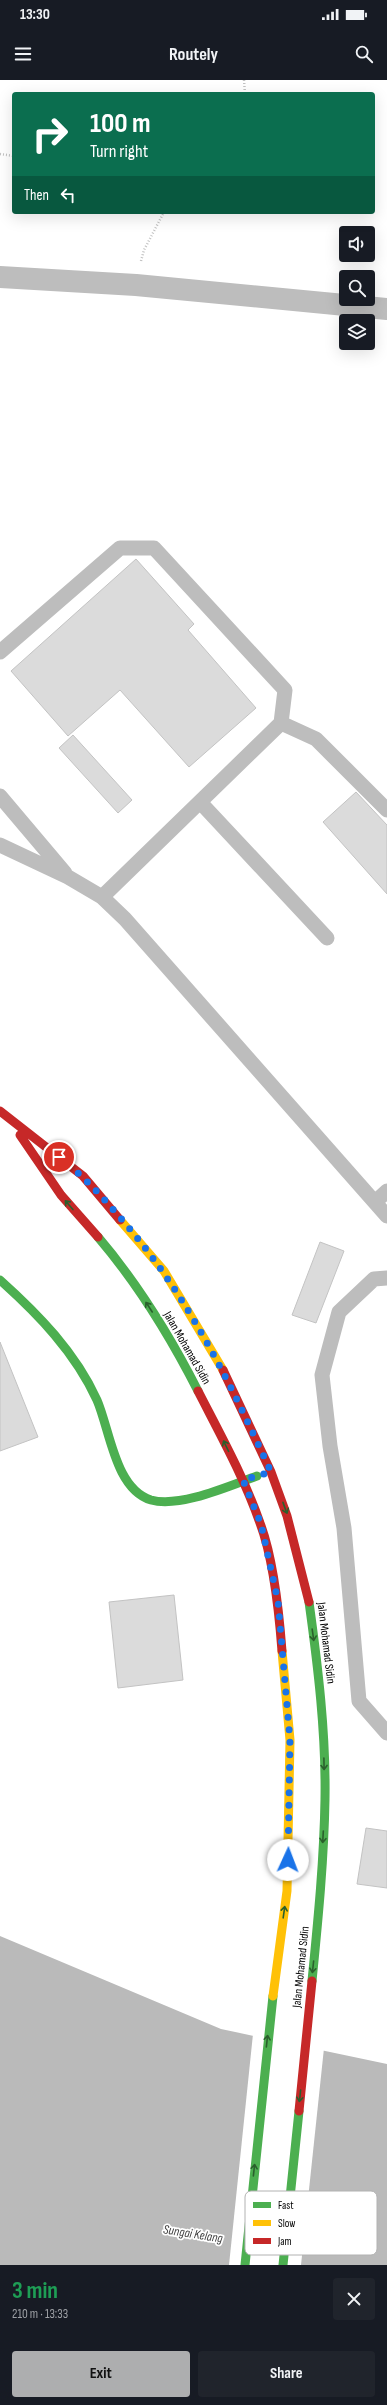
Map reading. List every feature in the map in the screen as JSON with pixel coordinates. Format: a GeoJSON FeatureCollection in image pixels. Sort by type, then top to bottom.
{"type":"FeatureCollection","features":[{"type":"Feature","properties":{"kind":"main road","name":"Jalan Mohamad Sidin"},"geometry":{"type":"LineString","coordinates":[[0,1111],[83,1176],[164,1271],[227,1376],[271,1472],[287,1516],[308,1592],[319,1678],[325,1798],[321,1893],[291,2191]]}},
{"type":"Feature","properties":{"kind":"main road","name":"Jalan Mohamad Sidin"},"geometry":{"type":"LineString","coordinates":[[11,1121],[61,1195],[105,1246],[139,1291],[172,1342],[243,1480],[261,1524],[278,1601],[290,1740],[287,1891],[269,2022],[252,2191]]}},
{"type":"Feature","properties":{"kind":"main road"},"geometry":{"type":"LineString","coordinates":[[0,1280],[22,1299],[66,1350],[78,1368],[94,1394],[125,1481],[138,1494],[152,1501],[182,1500],[271,1472]]}},
{"type":"Feature","properties":{"kind":"main road","name":"Jalan Mohamad Sidin"},"geometry":{"type":"LineString","coordinates":[[245,2265],[246,2255]]}},
{"type":"Feature","properties":{"kind":"main road","name":"Jalan Mohamad Sidin"},"geometry":{"type":"LineString","coordinates":[[283,2265],[284,2255]]}},
{"type":"Feature","properties":{"kind":"street"},"geometry":{"type":"LineString","coordinates":[[0,277],[136,285],[386,308]]}},
{"type":"Feature","properties":{"kind":"lane"},"geometry":{"type":"LineString","coordinates":[[0,652],[120,548],[154,548],[285,690],[281,724],[102,897]]}},
{"type":"Feature","properties":{"kind":"lane"},"geometry":{"type":"LineString","coordinates":[[281,724],[316,739],[387,810]]}},
{"type":"Feature","properties":{"kind":"lane"},"geometry":{"type":"LineString","coordinates":[[0,796],[68,877]]}},
{"type":"Feature","properties":{"kind":"lane"},"geometry":{"type":"LineString","coordinates":[[200,802],[327,938]]}},
{"type":"Feature","properties":{"kind":"lane"},"geometry":{"type":"LineString","coordinates":[[0,844],[68,877],[102,897],[125,919],[387,1216]]}},
{"type":"Feature","properties":{"kind":"lane"},"geometry":{"type":"LineString","coordinates":[[375,1202],[387,1191]]}},
{"type":"Feature","properties":{"kind":"lane"},"geometry":{"type":"LineString","coordinates":[[387,1278],[374,1279],[339,1312],[322,1375],[330,1446],[344,1528],[359,1700],[387,1733]]}},
{"type":"Feature","properties":{"kind":"path"},"geometry":{"type":"LineString","coordinates":[[244,80],[245,92]]}},
{"type":"Feature","properties":{"kind":"path"},"geometry":{"type":"LineString","coordinates":[[0,154],[12,156]]}},
{"type":"Feature","properties":{"kind":"path"},"geometry":{"type":"LineString","coordinates":[[136,285],[144,250],[163,214]]}},
{"type":"Feature","properties":{"kind":"water","name":"Sungai Kelang"},"geometry":{"type":"Polygon","coordinates":[[[0,1936],[221,2029],[387,2064],[387,2265],[0,2265],[0,1936]]]}},
{"type":"Feature","properties":{"kind":"pier"},"geometry":{"type":"Polygon","coordinates":[[[253,2034],[324,2048],[309,2191],[245,2191],[245,2255],[302,2255],[301,2265],[229,2265],[253,2034]]]}},
{"type":"Feature","properties":{"kind":"building"},"geometry":{"type":"Polygon","coordinates":[[[136,559],[194,624],[188,630],[256,708],[189,767],[120,690],[68,736],[11,671],[136,559]]]}},
{"type":"Feature","properties":{"kind":"building"},"geometry":{"type":"Polygon","coordinates":[[[73,735],[132,800],[118,813],[59,748],[73,735]]]}},
{"type":"Feature","properties":{"kind":"building"},"geometry":{"type":"Polygon","coordinates":[[[356,792],[387,825],[387,894],[323,822],[356,792]]]}},
{"type":"Feature","properties":{"kind":"building"},"geometry":{"type":"Polygon","coordinates":[[[320,1242],[344,1251],[316,1323],[292,1315],[320,1242]]]}},
{"type":"Feature","properties":{"kind":"building"},"geometry":{"type":"Polygon","coordinates":[[[0,1342],[38,1437],[0,1451],[0,1342]]]}},
{"type":"Feature","properties":{"kind":"building"},"geometry":{"type":"Polygon","coordinates":[[[174,1595],[183,1680],[118,1688],[109,1602],[174,1595]]]}},
{"type":"Feature","properties":{"kind":"building"},"geometry":{"type":"Polygon","coordinates":[[[366,1828],[387,1831],[387,1888],[357,1884],[366,1828]]]}},
{"type":"Feature","properties":{"kind":"traffic: fast"},"geometry":{"type":"LineString","coordinates":[[98,1237],[127,1273],[165,1330],[198,1391]]}},
{"type":"Feature","properties":{"kind":"traffic: fast"},"geometry":{"type":"LineString","coordinates":[[0,1280],[42,1320],[78,1366],[88,1382],[102,1412],[115,1457],[129,1484],[139,1494],[151,1500],[163,1502],[190,1499],[257,1476]]}},
{"type":"Feature","properties":{"kind":"traffic: fast"},"geometry":{"type":"LineString","coordinates":[[309,1602],[321,1700],[325,1774],[322,1867],[312,1981]]}},
{"type":"Feature","properties":{"kind":"traffic: fast"},"geometry":{"type":"LineString","coordinates":[[253,2191],[273,1996]]}},
{"type":"Feature","properties":{"kind":"traffic: fast"},"geometry":{"type":"LineString","coordinates":[[291,2191],[299,2111]]}},
{"type":"Feature","properties":{"kind":"traffic: fast"},"geometry":{"type":"LineString","coordinates":[[245,2265],[246,2255]]}},
{"type":"Feature","properties":{"kind":"traffic: fast"},"geometry":{"type":"LineString","coordinates":[[283,2265],[284,2255]]}},
{"type":"Feature","properties":{"kind":"traffic: slow"},"geometry":{"type":"LineString","coordinates":[[120,1220],[164,1271],[223,1370]]}},
{"type":"Feature","properties":{"kind":"traffic: slow"},"geometry":{"type":"LineString","coordinates":[[273,1996],[287,1891],[290,1740],[282,1651]]}},
{"type":"Feature","properties":{"kind":"traffic: jam"},"geometry":{"type":"LineString","coordinates":[[0,1111],[83,1176],[120,1220]]}},
{"type":"Feature","properties":{"kind":"traffic: jam"},"geometry":{"type":"LineString","coordinates":[[20,1135],[61,1195],[98,1237]]}},
{"type":"Feature","properties":{"kind":"traffic: jam"},"geometry":{"type":"LineString","coordinates":[[223,1370],[271,1472],[287,1516],[309,1602]]}},
{"type":"Feature","properties":{"kind":"traffic: jam"},"geometry":{"type":"LineString","coordinates":[[198,1391],[239,1472],[254,1506],[265,1537],[275,1586],[282,1651]]}},
{"type":"Feature","properties":{"kind":"traffic: jam"},"geometry":{"type":"LineString","coordinates":[[299,2111],[312,1981]]}},
{"type":"Feature","properties":{"kind":"route"},"geometry":{"type":"LineString","coordinates":[[59,1157],[83,1176],[164,1271],[227,1376],[271,1472],[243,1480],[261,1524],[278,1601],[290,1740],[288,1860]]}}]}
